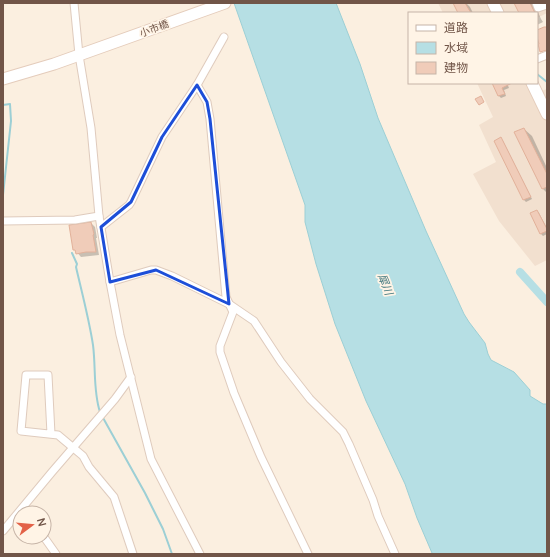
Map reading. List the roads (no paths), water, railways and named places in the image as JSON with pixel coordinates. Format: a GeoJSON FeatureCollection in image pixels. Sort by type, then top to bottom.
{"type":"FeatureCollection","features":[{"type":"Feature","properties":{"kind":"main road","name":"小市橋"},"geometry":{"type":"LineString","coordinates":[[3,79],[81,55],[224,3]]}},
{"type":"Feature","properties":{"kind":"main road"},"geometry":{"type":"LineString","coordinates":[[493,3],[498,12]]}},
{"type":"Feature","properties":{"kind":"main road"},"geometry":{"type":"LineString","coordinates":[[532,84],[547,114]]}},
{"type":"Feature","properties":{"kind":"street"},"geometry":{"type":"LineString","coordinates":[[74,3],[90,128],[99,216],[120,335],[151,458],[200,554]]}},
{"type":"Feature","properties":{"kind":"street"},"geometry":{"type":"LineString","coordinates":[[536,3],[538,8],[547,5]]}},
{"type":"Feature","properties":{"kind":"street"},"geometry":{"type":"LineString","coordinates":[[101,227],[131,202],[162,137],[197,85],[224,38]]}},
{"type":"Feature","properties":{"kind":"street"},"geometry":{"type":"LineString","coordinates":[[197,85],[206,102],[210,119],[226,297],[233,312],[220,346],[220,352],[234,393],[261,457],[308,554]]}},
{"type":"Feature","properties":{"kind":"street"},"geometry":{"type":"LineString","coordinates":[[3,221],[75,220],[99,216]]}},
{"type":"Feature","properties":{"kind":"street"},"geometry":{"type":"LineString","coordinates":[[110,282],[151,270],[156,270],[172,276],[229,304],[254,321],[281,362],[310,399],[343,432],[395,554]]}},
{"type":"Feature","properties":{"kind":"street"},"geometry":{"type":"LineString","coordinates":[[51,434],[48,375],[26,375],[21,431],[58,435],[83,456],[114,497],[133,554]]}},
{"type":"Feature","properties":{"kind":"street"},"geometry":{"type":"LineString","coordinates":[[28,505],[73,448],[115,399],[131,377]]}},
{"type":"Feature","properties":{"kind":"street"},"geometry":{"type":"LineString","coordinates":[[3,530],[12,521]]}},
{"type":"Feature","properties":{"kind":"street"},"geometry":{"type":"LineString","coordinates":[[50,545],[56,554]]}},
{"type":"Feature","properties":{"kind":"water","name":"犀川"},"geometry":{"type":"Polygon","coordinates":[[[234,3],[336,3],[360,64],[378,118],[426,231],[464,314],[485,343],[491,360],[514,372],[530,390],[530,396],[543,404],[547,404],[547,554],[432,554],[405,484],[366,401],[335,324],[316,264],[305,222],[305,205],[234,3]]]}},
{"type":"Feature","properties":{"kind":"waterway"},"geometry":{"type":"LineString","coordinates":[[538,75],[547,82]]}},
{"type":"Feature","properties":{"kind":"waterway"},"geometry":{"type":"LineString","coordinates":[[3,105],[10,104],[11,121],[3,195]]}},
{"type":"Feature","properties":{"kind":"waterway"},"geometry":{"type":"LineString","coordinates":[[72,253],[77,264],[76,267],[91,335],[94,354],[96,396],[100,412]]}},
{"type":"Feature","properties":{"kind":"waterway"},"geometry":{"type":"LineString","coordinates":[[520,272],[547,302]]}},
{"type":"Feature","properties":{"kind":"waterway"},"geometry":{"type":"LineString","coordinates":[[102,416],[145,493],[163,529],[172,554]]}}]}
